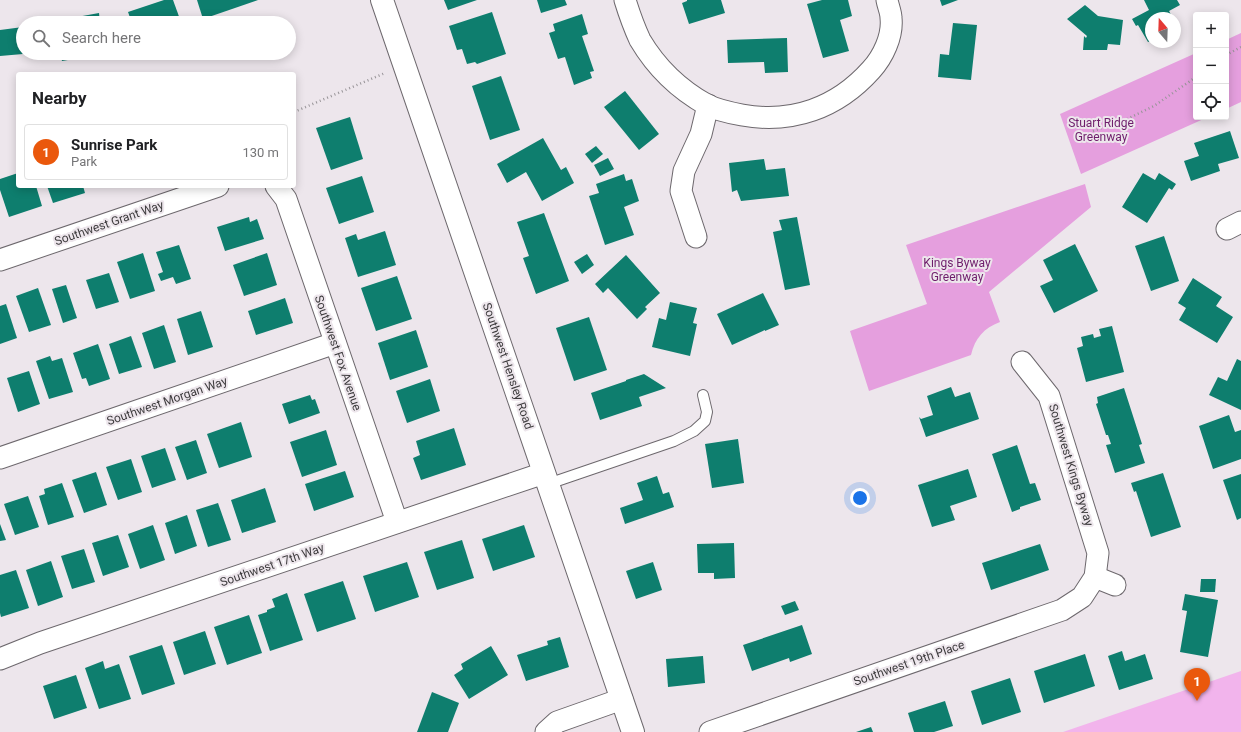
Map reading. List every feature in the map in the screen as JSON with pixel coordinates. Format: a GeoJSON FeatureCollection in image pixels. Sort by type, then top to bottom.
{"type":"FeatureCollection","features":[{"type":"Feature","properties":{"kind":"street","name":"Southwest Hensley Road"},"geometry":{"type":"LineString","coordinates":[[382,0],[633,732]]}},
{"type":"Feature","properties":{"kind":"street"},"geometry":{"type":"LineString","coordinates":[[625,0],[640,39],[652,58],[667,75],[684,90],[708,105],[734,113],[757,117],[781,117],[804,113],[826,105],[846,94],[861,82],[879,62],[888,41],[891,18],[887,0]]}},
{"type":"Feature","properties":{"kind":"street"},"geometry":{"type":"LineString","coordinates":[[696,237],[681,191],[684,171],[701,134],[708,105]]}},
{"type":"Feature","properties":{"kind":"street","name":"Southwest Grant Way"},"geometry":{"type":"LineString","coordinates":[[0,260],[212,188]]}},
{"type":"Feature","properties":{"kind":"street","name":"Southwest Fox Avenue"},"geometry":{"type":"LineString","coordinates":[[278,188],[286,199],[397,522]]}},
{"type":"Feature","properties":{"kind":"street","name":"Southwest Morgan Way"},"geometry":{"type":"LineString","coordinates":[[0,458],[335,343]]}},
{"type":"Feature","properties":{"kind":"street","name":"Southwest Kings Byway"},"geometry":{"type":"LineString","coordinates":[[1022,362],[1049,396],[1098,553],[1095,577]]}},
{"type":"Feature","properties":{"kind":"street","name":"Southwest 17th Way"},"geometry":{"type":"LineString","coordinates":[[0,659],[397,522],[546,479]]}},
{"type":"Feature","properties":{"kind":"street"},"geometry":{"type":"LineString","coordinates":[[1095,577],[1115,585]]}},
{"type":"Feature","properties":{"kind":"street","name":"Southwest 19th Place"},"geometry":{"type":"LineString","coordinates":[[710,732],[1062,610],[1082,597],[1095,577]]}},
{"type":"Feature","properties":{"kind":"street"},"geometry":{"type":"LineString","coordinates":[[546,732],[556,722],[622,699]]}},
{"type":"Feature","properties":{"kind":"lane"},"geometry":{"type":"LineString","coordinates":[[546,479],[674,441],[694,431],[705,421],[707,412],[703,395]]}},
{"type":"Feature","properties":{"kind":"path"},"geometry":{"type":"LineString","coordinates":[[1229,53],[1241,47]]}},
{"type":"Feature","properties":{"kind":"path"},"geometry":{"type":"LineString","coordinates":[[296,111],[404,66]]}},
{"type":"Feature","properties":{"kind":"path"},"geometry":{"type":"LineString","coordinates":[[1093,132],[1154,106],[1193,79]]}},
{"type":"Feature","properties":{"kind":"shaded area"},"geometry":{"type":"Polygon","coordinates":[[[1241,671],[1241,732],[1063,732],[1241,671]]]}},
{"type":"Feature","properties":{"kind":"green space"},"geometry":{"type":"Polygon","coordinates":[[[1241,33],[1241,102],[1229,108],[1229,48],[1229,39],[1241,33]]]}},
{"type":"Feature","properties":{"kind":"green space","name":"Stuart Ridge Greenway"},"geometry":{"type":"Polygon","coordinates":[[[1193,54],[1193,120],[1201,120],[1081,174],[1060,114],[1193,54]]]}},
{"type":"Feature","properties":{"kind":"green space","name":"Kings Byway Greenway"},"geometry":{"type":"Polygon","coordinates":[[[1085,184],[1091,207],[989,292],[1000,322],[989,327],[981,334],[971,355],[869,391],[850,331],[927,304],[906,245],[1085,184]]]}},
{"type":"Feature","properties":{"kind":"building"},"geometry":{"type":"Polygon","coordinates":[[[164,0],[173,0],[179,16],[129,16],[128,12],[164,0]]]}},
{"type":"Feature","properties":{"kind":"building"},"geometry":{"type":"Polygon","coordinates":[[[197,0],[258,0],[212,16],[202,16],[197,0]]]}},
{"type":"Feature","properties":{"kind":"building"},"geometry":{"type":"Polygon","coordinates":[[[444,0],[477,0],[448,10],[444,0]]]}},
{"type":"Feature","properties":{"kind":"building"},"geometry":{"type":"Polygon","coordinates":[[[537,0],[565,0],[567,5],[541,13],[537,0]]]}},
{"type":"Feature","properties":{"kind":"building"},"geometry":{"type":"Polygon","coordinates":[[[687,0],[721,0],[725,13],[689,24],[682,3],[687,0]]]}},
{"type":"Feature","properties":{"kind":"building"},"geometry":{"type":"Polygon","coordinates":[[[822,0],[848,0],[852,16],[840,20],[849,51],[823,58],[807,4],[822,0]]]}},
{"type":"Feature","properties":{"kind":"building"},"geometry":{"type":"Polygon","coordinates":[[[940,0],[958,0],[942,6],[940,0]]]}},
{"type":"Feature","properties":{"kind":"building"},"geometry":{"type":"Polygon","coordinates":[[[1144,0],[1177,0],[1180,5],[1170,12],[1145,12],[1149,10],[1144,0]]]}},
{"type":"Feature","properties":{"kind":"building"},"geometry":{"type":"Polygon","coordinates":[[[1085,5],[1098,16],[1123,20],[1120,45],[1108,44],[1107,50],[1083,50],[1084,36],[1086,38],[1087,36],[1067,19],[1085,5]]]}},
{"type":"Feature","properties":{"kind":"building"},"geometry":{"type":"Polygon","coordinates":[[[492,12],[506,54],[477,64],[475,62],[467,64],[462,49],[457,50],[449,26],[492,12]]]}},
{"type":"Feature","properties":{"kind":"building"},"geometry":{"type":"Polygon","coordinates":[[[1145,12],[1145,37],[1138,25],[1136,26],[1132,19],[1145,12]]]}},
{"type":"Feature","properties":{"kind":"building"},"geometry":{"type":"Polygon","coordinates":[[[99,13],[99,16],[82,16],[99,13]]]}},
{"type":"Feature","properties":{"kind":"building"},"geometry":{"type":"Polygon","coordinates":[[[582,14],[588,34],[582,36],[594,71],[590,72],[592,78],[574,85],[565,57],[558,59],[549,33],[555,31],[553,24],[582,14]]]}},
{"type":"Feature","properties":{"kind":"building"},"geometry":{"type":"Polygon","coordinates":[[[953,23],[977,25],[971,80],[938,77],[940,54],[949,55],[953,23]]]}},
{"type":"Feature","properties":{"kind":"building"},"geometry":{"type":"Polygon","coordinates":[[[16,28],[16,55],[0,56],[0,30],[16,28]]]}},
{"type":"Feature","properties":{"kind":"building"},"geometry":{"type":"Polygon","coordinates":[[[787,38],[788,72],[765,73],[764,62],[728,63],[727,40],[787,38]]]}},
{"type":"Feature","properties":{"kind":"building"},"geometry":{"type":"Polygon","coordinates":[[[501,76],[520,130],[490,140],[472,86],[501,76]]]}},
{"type":"Feature","properties":{"kind":"building"},"geometry":{"type":"Polygon","coordinates":[[[625,91],[659,134],[639,150],[604,107],[625,91]]]}},
{"type":"Feature","properties":{"kind":"building"},"geometry":{"type":"Polygon","coordinates":[[[350,117],[363,159],[331,170],[316,128],[350,117]]]}},
{"type":"Feature","properties":{"kind":"building"},"geometry":{"type":"Polygon","coordinates":[[[1230,131],[1239,158],[1218,164],[1220,171],[1191,181],[1184,161],[1199,156],[1194,143],[1230,131]]]}},
{"type":"Feature","properties":{"kind":"building"},"geometry":{"type":"Polygon","coordinates":[[[543,138],[561,170],[566,167],[574,183],[542,201],[526,172],[507,183],[497,164],[543,138]]]}},
{"type":"Feature","properties":{"kind":"building"},"geometry":{"type":"Polygon","coordinates":[[[596,146],[603,154],[592,163],[585,154],[596,146]]]}},
{"type":"Feature","properties":{"kind":"building"},"geometry":{"type":"Polygon","coordinates":[[[608,158],[614,169],[600,176],[594,165],[608,158]]]}},
{"type":"Feature","properties":{"kind":"building"},"geometry":{"type":"Polygon","coordinates":[[[764,159],[766,170],[785,168],[789,196],[741,201],[737,190],[732,192],[729,163],[764,159]]]}},
{"type":"Feature","properties":{"kind":"building"},"geometry":{"type":"Polygon","coordinates":[[[1143,173],[1155,180],[1159,173],[1176,184],[1172,190],[1169,188],[1147,223],[1122,207],[1143,173]]]}},
{"type":"Feature","properties":{"kind":"building"},"geometry":{"type":"Polygon","coordinates":[[[16,174],[16,188],[37,188],[42,206],[9,217],[0,190],[0,179],[16,174]]]}},
{"type":"Feature","properties":{"kind":"building"},"geometry":{"type":"Polygon","coordinates":[[[624,174],[626,181],[632,179],[639,201],[624,207],[634,235],[605,245],[589,196],[599,193],[596,184],[624,174]]]}},
{"type":"Feature","properties":{"kind":"building"},"geometry":{"type":"Polygon","coordinates":[[[362,176],[374,212],[339,224],[326,188],[362,176]]]}},
{"type":"Feature","properties":{"kind":"building"},"geometry":{"type":"Polygon","coordinates":[[[48,188],[84,188],[85,193],[53,203],[48,188]]]}},
{"type":"Feature","properties":{"kind":"building"},"geometry":{"type":"Polygon","coordinates":[[[544,213],[569,281],[536,294],[523,258],[529,256],[517,222],[544,213]]]}},
{"type":"Feature","properties":{"kind":"building"},"geometry":{"type":"Polygon","coordinates":[[[249,217],[250,222],[257,219],[264,239],[225,251],[217,227],[249,217]]]}},
{"type":"Feature","properties":{"kind":"building"},"geometry":{"type":"Polygon","coordinates":[[[797,217],[810,285],[785,290],[773,232],[782,230],[779,220],[797,217]]]}},
{"type":"Feature","properties":{"kind":"building"},"geometry":{"type":"Polygon","coordinates":[[[385,231],[396,265],[358,277],[345,238],[356,234],[358,240],[385,231]]]}},
{"type":"Feature","properties":{"kind":"building"},"geometry":{"type":"Polygon","coordinates":[[[1164,236],[1179,281],[1151,291],[1135,246],[1164,236]]]}},
{"type":"Feature","properties":{"kind":"building"},"geometry":{"type":"Polygon","coordinates":[[[1075,244],[1098,291],[1054,313],[1040,286],[1053,280],[1043,260],[1075,244]]]}},
{"type":"Feature","properties":{"kind":"building"},"geometry":{"type":"Polygon","coordinates":[[[179,245],[191,279],[176,284],[173,277],[161,281],[158,274],[163,272],[156,252],[179,245]]]}},
{"type":"Feature","properties":{"kind":"building"},"geometry":{"type":"Polygon","coordinates":[[[143,253],[155,291],[130,299],[117,262],[143,253]]]}},
{"type":"Feature","properties":{"kind":"building"},"geometry":{"type":"Polygon","coordinates":[[[267,253],[277,285],[244,296],[233,265],[267,253]]]}},
{"type":"Feature","properties":{"kind":"building"},"geometry":{"type":"Polygon","coordinates":[[[587,254],[594,265],[582,274],[574,262],[587,254]]]}},
{"type":"Feature","properties":{"kind":"building"},"geometry":{"type":"Polygon","coordinates":[[[626,255],[660,293],[645,307],[647,309],[637,319],[608,288],[603,293],[595,284],[626,255]]]}},
{"type":"Feature","properties":{"kind":"building"},"geometry":{"type":"Polygon","coordinates":[[[109,273],[119,302],[96,309],[86,280],[109,273]]]}},
{"type":"Feature","properties":{"kind":"building"},"geometry":{"type":"Polygon","coordinates":[[[397,276],[412,319],[376,331],[361,288],[397,276]]]}},
{"type":"Feature","properties":{"kind":"building"},"geometry":{"type":"Polygon","coordinates":[[[1193,278],[1222,297],[1216,306],[1233,317],[1217,343],[1179,320],[1186,308],[1178,303],[1193,278]]]}},
{"type":"Feature","properties":{"kind":"building"},"geometry":{"type":"Polygon","coordinates":[[[66,285],[77,318],[63,323],[52,289],[66,285]]]}},
{"type":"Feature","properties":{"kind":"building"},"geometry":{"type":"Polygon","coordinates":[[[38,288],[51,325],[29,332],[16,296],[38,288]]]}},
{"type":"Feature","properties":{"kind":"building"},"geometry":{"type":"Polygon","coordinates":[[[763,293],[779,325],[732,345],[717,314],[763,293]]]}},
{"type":"Feature","properties":{"kind":"building"},"geometry":{"type":"Polygon","coordinates":[[[285,298],[293,323],[256,335],[248,311],[285,298]]]}},
{"type":"Feature","properties":{"kind":"building"},"geometry":{"type":"Polygon","coordinates":[[[670,302],[697,308],[693,323],[697,324],[690,356],[652,347],[659,318],[666,320],[670,302]]]}},
{"type":"Feature","properties":{"kind":"building"},"geometry":{"type":"Polygon","coordinates":[[[6,304],[17,338],[0,344],[0,306],[6,304]]]}},
{"type":"Feature","properties":{"kind":"building"},"geometry":{"type":"Polygon","coordinates":[[[201,311],[213,347],[188,355],[177,319],[201,311]]]}},
{"type":"Feature","properties":{"kind":"building"},"geometry":{"type":"Polygon","coordinates":[[[589,317],[607,370],[574,381],[556,328],[589,317]]]}},
{"type":"Feature","properties":{"kind":"building"},"geometry":{"type":"Polygon","coordinates":[[[164,325],[176,362],[154,369],[142,333],[164,325]]]}},
{"type":"Feature","properties":{"kind":"building"},"geometry":{"type":"Polygon","coordinates":[[[1112,326],[1124,372],[1086,382],[1077,348],[1083,346],[1081,337],[1093,334],[1094,338],[1101,336],[1099,329],[1112,326]]]}},
{"type":"Feature","properties":{"kind":"building"},"geometry":{"type":"Polygon","coordinates":[[[416,330],[428,367],[390,380],[378,343],[416,330]]]}},
{"type":"Feature","properties":{"kind":"building"},"geometry":{"type":"Polygon","coordinates":[[[131,336],[142,367],[119,374],[109,344],[131,336]]]}},
{"type":"Feature","properties":{"kind":"building"},"geometry":{"type":"Polygon","coordinates":[[[98,344],[110,379],[89,386],[86,378],[82,379],[73,353],[98,344]]]}},
{"type":"Feature","properties":{"kind":"building"},"geometry":{"type":"Polygon","coordinates":[[[50,356],[52,361],[62,358],[73,392],[49,399],[36,361],[50,356]]]}},
{"type":"Feature","properties":{"kind":"building"},"geometry":{"type":"Polygon","coordinates":[[[1237,359],[1241,361],[1241,410],[1209,395],[1218,377],[1227,381],[1237,359]]]}},
{"type":"Feature","properties":{"kind":"building"},"geometry":{"type":"Polygon","coordinates":[[[29,371],[40,404],[18,412],[7,378],[29,371]]]}},
{"type":"Feature","properties":{"kind":"building"},"geometry":{"type":"Polygon","coordinates":[[[644,374],[666,388],[639,397],[642,406],[600,420],[591,393],[644,374]]]}},
{"type":"Feature","properties":{"kind":"building"},"geometry":{"type":"Polygon","coordinates":[[[430,379],[440,411],[407,423],[396,391],[430,379]]]}},
{"type":"Feature","properties":{"kind":"building"},"geometry":{"type":"Polygon","coordinates":[[[951,387],[955,397],[970,392],[979,419],[926,437],[919,417],[921,419],[933,415],[927,396],[951,387]]]}},
{"type":"Feature","properties":{"kind":"building"},"geometry":{"type":"Polygon","coordinates":[[[1124,388],[1142,444],[1139,445],[1145,463],[1115,473],[1106,445],[1111,444],[1108,435],[1106,435],[1096,404],[1098,403],[1097,397],[1124,388]]]}},
{"type":"Feature","properties":{"kind":"building"},"geometry":{"type":"Polygon","coordinates":[[[310,395],[312,400],[315,399],[320,413],[289,424],[282,404],[310,395]]]}},
{"type":"Feature","properties":{"kind":"building"},"geometry":{"type":"Polygon","coordinates":[[[1229,415],[1235,432],[1241,430],[1241,459],[1213,469],[1199,426],[1229,415]]]}},
{"type":"Feature","properties":{"kind":"building"},"geometry":{"type":"Polygon","coordinates":[[[241,422],[252,457],[219,468],[207,434],[241,422]]]}},
{"type":"Feature","properties":{"kind":"building"},"geometry":{"type":"Polygon","coordinates":[[[454,428],[466,465],[421,480],[413,458],[420,455],[416,441],[454,428]]]}},
{"type":"Feature","properties":{"kind":"building"},"geometry":{"type":"Polygon","coordinates":[[[326,430],[337,465],[302,477],[290,442],[326,430]]]}},
{"type":"Feature","properties":{"kind":"building"},"geometry":{"type":"Polygon","coordinates":[[[738,439],[744,483],[712,488],[705,444],[738,439]]]}},
{"type":"Feature","properties":{"kind":"building"},"geometry":{"type":"Polygon","coordinates":[[[196,440],[207,473],[187,480],[175,447],[196,440]]]}},
{"type":"Feature","properties":{"kind":"building"},"geometry":{"type":"Polygon","coordinates":[[[1017,445],[1030,484],[1035,483],[1041,500],[1020,507],[1020,509],[1012,512],[992,454],[1017,445]]]}},
{"type":"Feature","properties":{"kind":"building"},"geometry":{"type":"Polygon","coordinates":[[[165,448],[176,480],[152,488],[141,456],[165,448]]]}},
{"type":"Feature","properties":{"kind":"building"},"geometry":{"type":"Polygon","coordinates":[[[131,459],[142,492],[118,500],[106,467],[131,459]]]}},
{"type":"Feature","properties":{"kind":"building"},"geometry":{"type":"Polygon","coordinates":[[[968,469],[977,497],[950,506],[955,520],[932,527],[918,485],[968,469]]]}},
{"type":"Feature","properties":{"kind":"building"},"geometry":{"type":"Polygon","coordinates":[[[345,471],[354,497],[314,511],[305,484],[345,471]]]}},
{"type":"Feature","properties":{"kind":"building"},"geometry":{"type":"Polygon","coordinates":[[[96,472],[107,505],[84,513],[72,480],[96,472]]]}},
{"type":"Feature","properties":{"kind":"building"},"geometry":{"type":"Polygon","coordinates":[[[1163,473],[1181,527],[1151,537],[1136,491],[1134,492],[1131,483],[1163,473]]]}},
{"type":"Feature","properties":{"kind":"building"},"geometry":{"type":"Polygon","coordinates":[[[1241,474],[1241,518],[1237,520],[1223,480],[1241,474]]]}},
{"type":"Feature","properties":{"kind":"building"},"geometry":{"type":"Polygon","coordinates":[[[657,476],[663,494],[669,492],[674,507],[625,524],[620,508],[643,500],[637,483],[657,476]]]}},
{"type":"Feature","properties":{"kind":"building"},"geometry":{"type":"Polygon","coordinates":[[[62,483],[74,517],[48,525],[39,496],[45,494],[44,489],[62,483]]]}},
{"type":"Feature","properties":{"kind":"building"},"geometry":{"type":"Polygon","coordinates":[[[265,488],[276,522],[242,533],[231,500],[265,488]]]}},
{"type":"Feature","properties":{"kind":"building"},"geometry":{"type":"Polygon","coordinates":[[[28,496],[39,527],[15,535],[4,504],[28,496]]]}},
{"type":"Feature","properties":{"kind":"building"},"geometry":{"type":"Polygon","coordinates":[[[218,503],[231,540],[208,547],[196,510],[218,503]]]}},
{"type":"Feature","properties":{"kind":"building"},"geometry":{"type":"Polygon","coordinates":[[[187,515],[197,546],[175,554],[165,523],[187,515]]]}},
{"type":"Feature","properties":{"kind":"building"},"geometry":{"type":"Polygon","coordinates":[[[0,524],[6,540],[0,541],[0,524]]]}},
{"type":"Feature","properties":{"kind":"building"},"geometry":{"type":"Polygon","coordinates":[[[153,525],[165,560],[140,569],[128,534],[153,525]]]}},
{"type":"Feature","properties":{"kind":"building"},"geometry":{"type":"Polygon","coordinates":[[[524,525],[535,557],[493,571],[482,539],[524,525]]]}},
{"type":"Feature","properties":{"kind":"building"},"geometry":{"type":"Polygon","coordinates":[[[118,535],[129,567],[103,576],[92,543],[118,535]]]}},
{"type":"Feature","properties":{"kind":"building"},"geometry":{"type":"Polygon","coordinates":[[[462,540],[474,578],[437,590],[424,552],[462,540]]]}},
{"type":"Feature","properties":{"kind":"building"},"geometry":{"type":"Polygon","coordinates":[[[734,543],[735,578],[714,579],[714,573],[698,573],[697,544],[734,543]]]}},
{"type":"Feature","properties":{"kind":"building"},"geometry":{"type":"Polygon","coordinates":[[[1040,544],[1049,570],[991,590],[982,563],[1040,544]]]}},
{"type":"Feature","properties":{"kind":"building"},"geometry":{"type":"Polygon","coordinates":[[[84,549],[95,582],[72,589],[61,556],[84,549]]]}},
{"type":"Feature","properties":{"kind":"building"},"geometry":{"type":"Polygon","coordinates":[[[51,561],[63,597],[38,606],[26,570],[51,561]]]}},
{"type":"Feature","properties":{"kind":"building"},"geometry":{"type":"Polygon","coordinates":[[[407,562],[419,597],[375,612],[363,576],[407,562]]]}},
{"type":"Feature","properties":{"kind":"building"},"geometry":{"type":"Polygon","coordinates":[[[653,562],[662,590],[636,599],[626,571],[653,562]]]}},
{"type":"Feature","properties":{"kind":"building"},"geometry":{"type":"Polygon","coordinates":[[[16,570],[29,608],[1,617],[0,575],[16,570]]]}},
{"type":"Feature","properties":{"kind":"building"},"geometry":{"type":"Polygon","coordinates":[[[1201,579],[1216,579],[1215,592],[1200,592],[1201,579]]]}},
{"type":"Feature","properties":{"kind":"building"},"geometry":{"type":"Polygon","coordinates":[[[343,581],[356,619],[317,632],[304,594],[343,581]]]}},
{"type":"Feature","properties":{"kind":"building"},"geometry":{"type":"Polygon","coordinates":[[[287,593],[303,640],[270,651],[258,615],[275,607],[272,599],[287,593]]]}},
{"type":"Feature","properties":{"kind":"building"},"geometry":{"type":"Polygon","coordinates":[[[1185,594],[1218,600],[1208,657],[1180,652],[1187,611],[1182,610],[1185,594]]]}},
{"type":"Feature","properties":{"kind":"building"},"geometry":{"type":"Polygon","coordinates":[[[795,601],[799,610],[785,615],[781,606],[795,601]]]}},
{"type":"Feature","properties":{"kind":"building"},"geometry":{"type":"Polygon","coordinates":[[[249,615],[262,653],[227,665],[214,627],[249,615]]]}},
{"type":"Feature","properties":{"kind":"building"},"geometry":{"type":"Polygon","coordinates":[[[802,625],[812,654],[790,662],[789,658],[752,671],[743,645],[802,625]]]}},
{"type":"Feature","properties":{"kind":"building"},"geometry":{"type":"Polygon","coordinates":[[[205,631],[216,664],[184,675],[173,642],[205,631]]]}},
{"type":"Feature","properties":{"kind":"building"},"geometry":{"type":"Polygon","coordinates":[[[560,637],[569,667],[526,681],[517,655],[548,645],[547,641],[560,637]]]}},
{"type":"Feature","properties":{"kind":"building"},"geometry":{"type":"Polygon","coordinates":[[[162,645],[175,684],[142,695],[129,656],[162,645]]]}},
{"type":"Feature","properties":{"kind":"building"},"geometry":{"type":"Polygon","coordinates":[[[491,646],[508,675],[469,699],[454,675],[463,669],[461,664],[491,646]]]}},
{"type":"Feature","properties":{"kind":"building"},"geometry":{"type":"Polygon","coordinates":[[[1122,651],[1125,661],[1145,654],[1153,679],[1119,690],[1108,656],[1122,651]]]}},
{"type":"Feature","properties":{"kind":"building"},"geometry":{"type":"Polygon","coordinates":[[[1085,654],[1095,686],[1044,703],[1034,671],[1085,654]]]}},
{"type":"Feature","properties":{"kind":"building"},"geometry":{"type":"Polygon","coordinates":[[[703,656],[705,683],[668,687],[666,659],[703,656]]]}},
{"type":"Feature","properties":{"kind":"building"},"geometry":{"type":"Polygon","coordinates":[[[103,661],[105,669],[119,664],[131,699],[99,709],[85,668],[103,661]]]}},
{"type":"Feature","properties":{"kind":"building"},"geometry":{"type":"Polygon","coordinates":[[[76,675],[87,708],[54,719],[43,686],[76,675]]]}},
{"type":"Feature","properties":{"kind":"building"},"geometry":{"type":"Polygon","coordinates":[[[1010,678],[1021,712],[982,725],[971,691],[1010,678]]]}},
{"type":"Feature","properties":{"kind":"building"},"geometry":{"type":"Polygon","coordinates":[[[432,692],[459,703],[448,732],[417,732],[432,692]]]}},
{"type":"Feature","properties":{"kind":"building"},"geometry":{"type":"Polygon","coordinates":[[[945,701],[953,726],[934,732],[914,732],[908,713],[945,701]]]}},
{"type":"Feature","properties":{"kind":"building"},"geometry":{"type":"Polygon","coordinates":[[[871,727],[873,732],[856,732],[871,727]]]}},
{"type":"Feature","properties":{"kind":"place","name":"Sunrise Park"},"geometry":{"type":"Point","coordinates":[1197,701]}}]}
